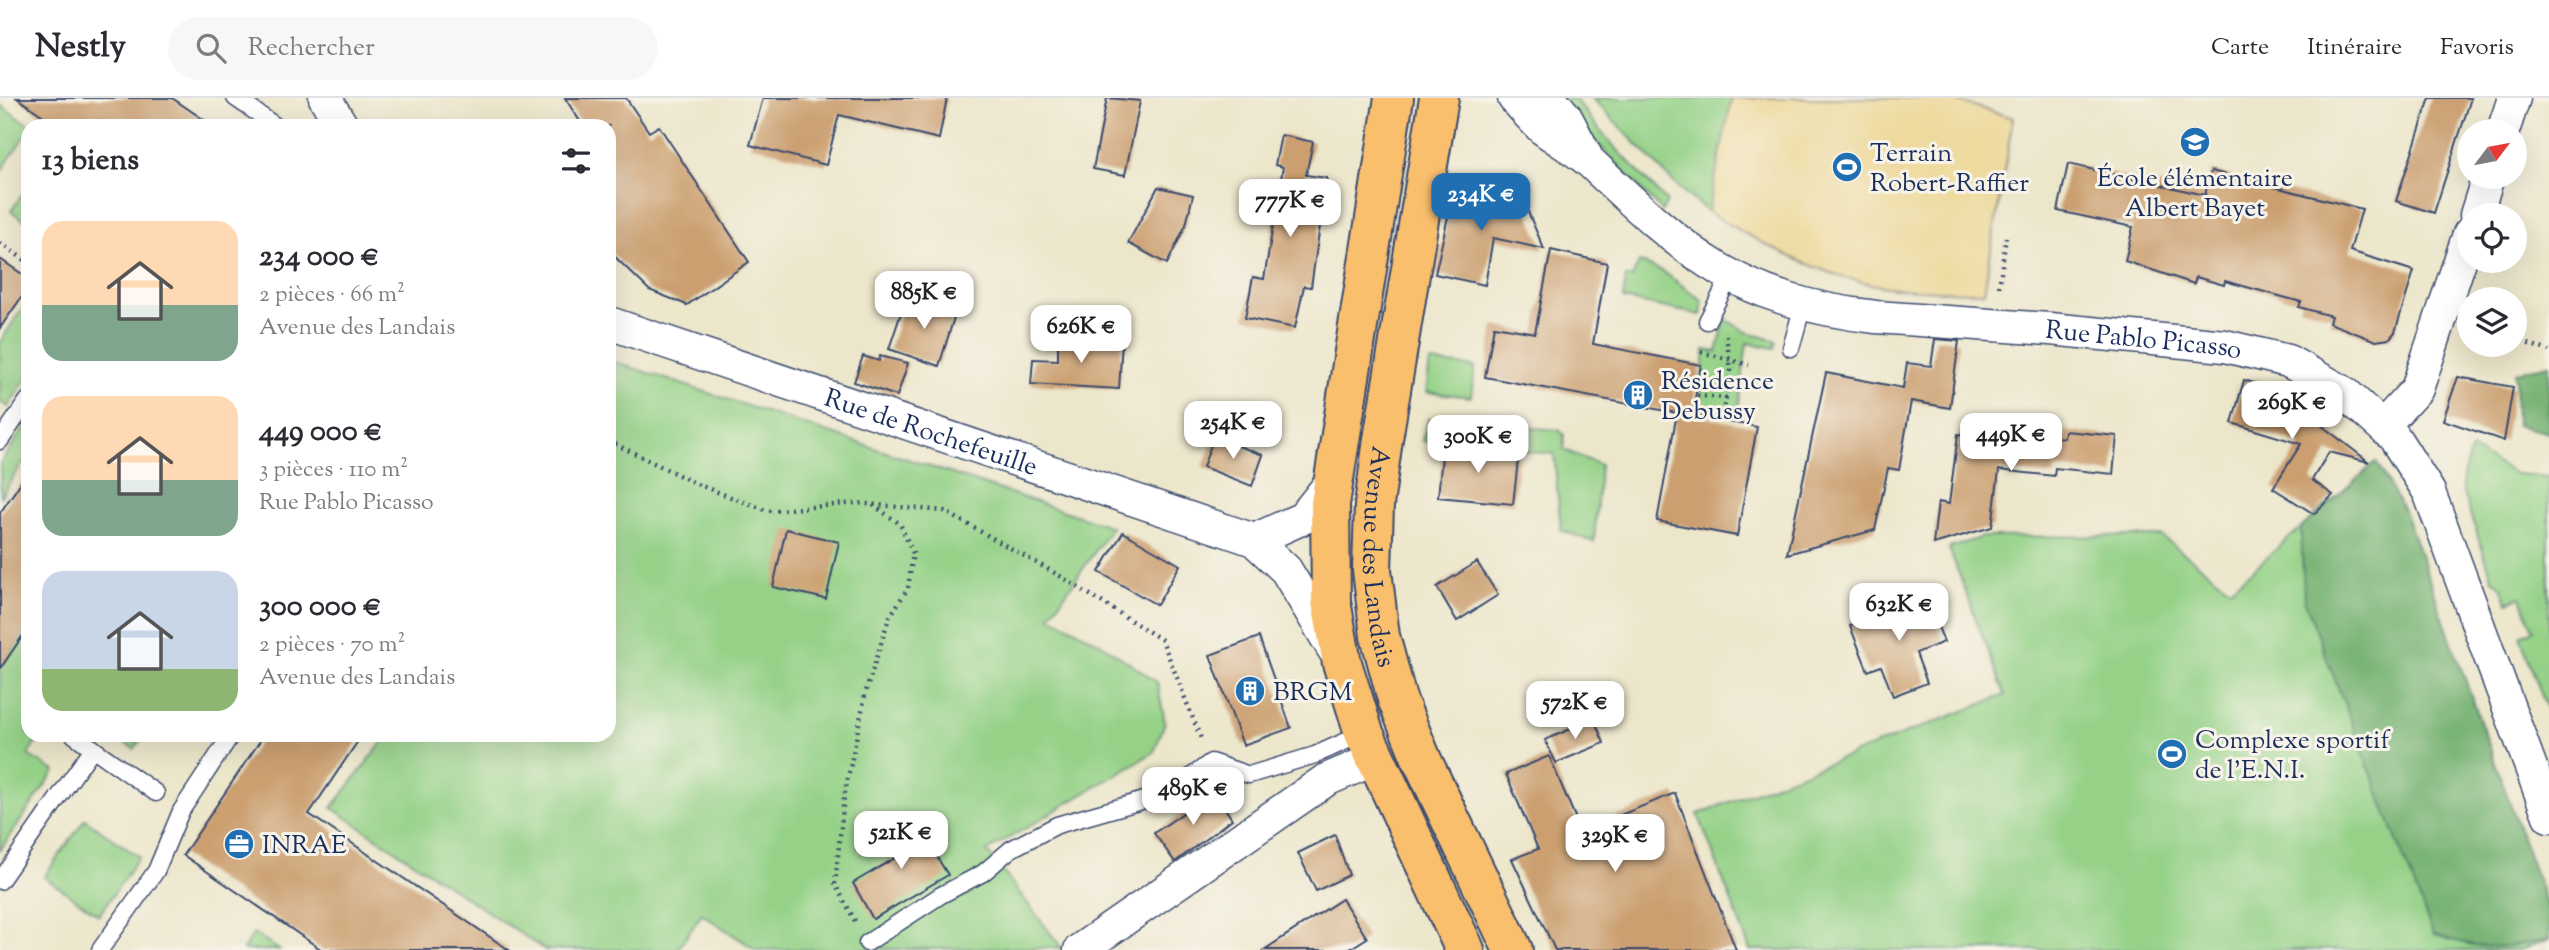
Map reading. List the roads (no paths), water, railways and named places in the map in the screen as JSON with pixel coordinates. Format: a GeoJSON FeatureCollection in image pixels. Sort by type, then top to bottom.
{"type":"FeatureCollection","features":[{"type":"Feature","properties":{"kind":"main road","name":"Avenue des Landais"},"geometry":{"type":"LineString","coordinates":[[1394,98],[1334,479],[1329,570],[1342,663],[1369,746],[1465,950]]}},
{"type":"Feature","properties":{"kind":"main road","name":"Avenue des Landais"},"geometry":{"type":"LineString","coordinates":[[1439,98],[1382,439],[1374,505],[1372,570],[1380,635],[1397,699],[1422,760],[1513,950]]}},
{"type":"Feature","properties":{"kind":"street","name":"Rue Pablo Picasso"},"geometry":{"type":"LineString","coordinates":[[1514,98],[1541,127],[1588,160],[1659,227],[1730,277],[1770,295],[1802,305],[1875,317],[2160,338],[2248,350],[2308,371],[2345,393],[2383,426],[2407,454],[2429,492],[2549,816]]}},
{"type":"Feature","properties":{"kind":"street","name":"Rue Pablo Picasso"},"geometry":{"type":"LineString","coordinates":[[1550,98],[1566,117],[1588,160]]}},
{"type":"Feature","properties":{"kind":"street"},"geometry":{"type":"LineString","coordinates":[[2507,119],[2514,98]]}},
{"type":"Feature","properties":{"kind":"street"},"geometry":{"type":"LineString","coordinates":[[2383,426],[2417,390],[2457,270]]}},
{"type":"Feature","properties":{"kind":"street","name":"Rue de Rochefeuille"},"geometry":{"type":"LineString","coordinates":[[616,325],[1254,540],[1286,570],[1342,663]]}},
{"type":"Feature","properties":{"kind":"street"},"geometry":{"type":"LineString","coordinates":[[1254,540],[1303,518],[1334,479]]}},
{"type":"Feature","properties":{"kind":"street"},"geometry":{"type":"LineString","coordinates":[[1080,950],[1326,780],[1369,746]]}},
{"type":"Feature","properties":{"kind":"lane"},"geometry":{"type":"LineString","coordinates":[[235,98],[266,119]]}},
{"type":"Feature","properties":{"kind":"lane"},"geometry":{"type":"LineString","coordinates":[[1709,318],[1730,277]]}},
{"type":"Feature","properties":{"kind":"lane"},"geometry":{"type":"LineString","coordinates":[[1790,348],[1802,305]]}},
{"type":"Feature","properties":{"kind":"lane"},"geometry":{"type":"LineString","coordinates":[[0,441],[6,419],[21,406]]}},
{"type":"Feature","properties":{"kind":"lane"},"geometry":{"type":"LineString","coordinates":[[84,742],[156,793]]}},
{"type":"Feature","properties":{"kind":"lane"},"geometry":{"type":"LineString","coordinates":[[100,950],[156,871],[181,811],[226,742]]}},
{"type":"Feature","properties":{"kind":"lane"},"geometry":{"type":"LineString","coordinates":[[867,943],[941,895],[983,873],[1011,849],[1057,825],[1169,793],[1211,762],[1249,775],[1315,755],[1369,746]]}},
{"type":"Feature","properties":{"kind":"lane"},"geometry":{"type":"LineString","coordinates":[[0,881],[93,748]]}},
{"type":"Feature","properties":{"kind":"place","name":"École élémentaire Albert Bayet"},"geometry":{"type":"Point","coordinates":[2195,142]}},
{"type":"Feature","properties":{"kind":"place","name":"Terrain Robert-Raffier"},"geometry":{"type":"Point","coordinates":[1847,167]}},
{"type":"Feature","properties":{"kind":"place","name":"Résidence Debussy"},"geometry":{"type":"Point","coordinates":[1638,395]}},
{"type":"Feature","properties":{"kind":"place","name":"BRGM"},"geometry":{"type":"Point","coordinates":[1250,691]}},
{"type":"Feature","properties":{"kind":"place","name":"Complexe sportif de l'E.N.I."},"geometry":{"type":"Point","coordinates":[2172,754]}},
{"type":"Feature","properties":{"kind":"place","name":"INRAE"},"geometry":{"type":"Point","coordinates":[239,844]}}]}
